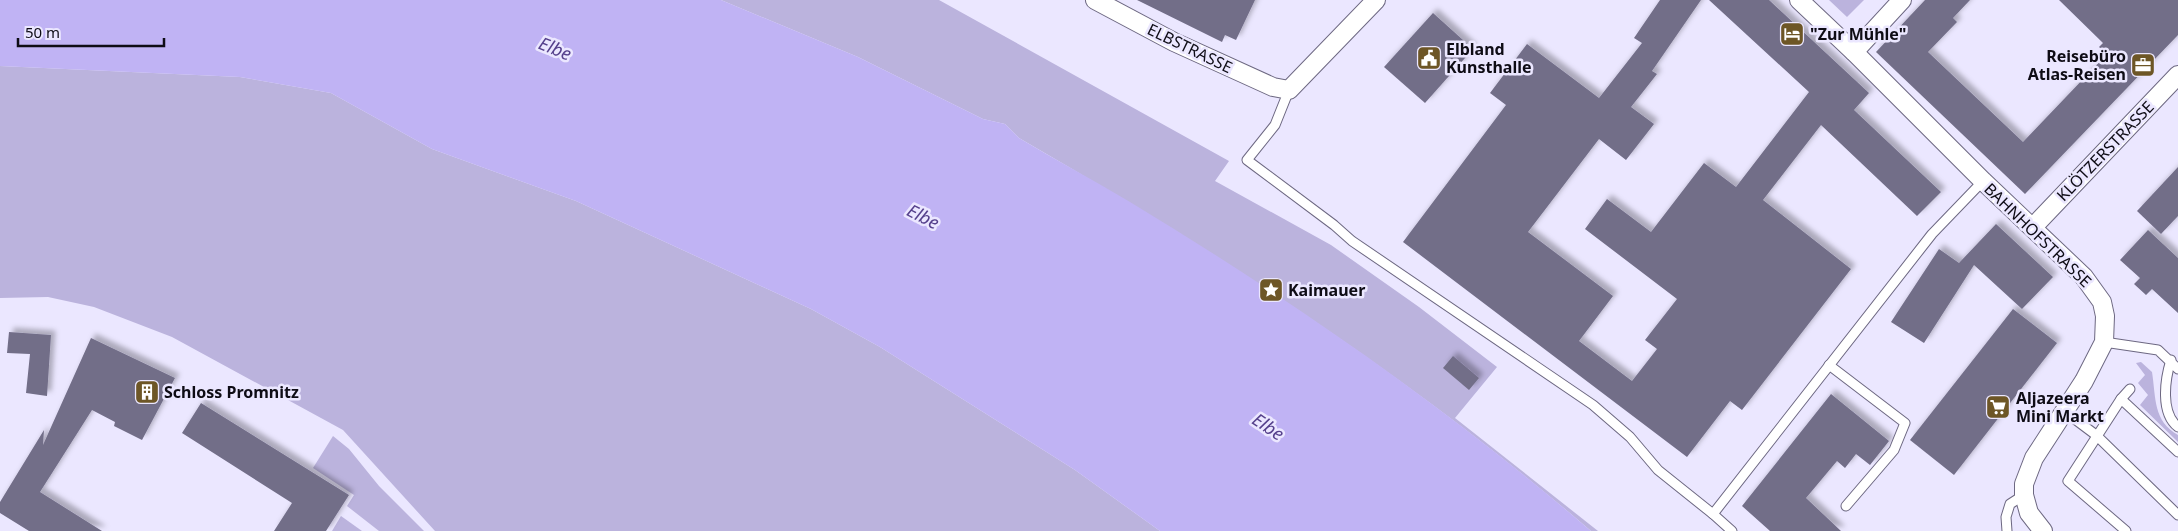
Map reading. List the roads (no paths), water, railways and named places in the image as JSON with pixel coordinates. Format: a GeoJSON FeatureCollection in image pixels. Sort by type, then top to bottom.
{"type":"FeatureCollection","features":[{"type":"Feature","properties":{"kind":"street","name":"ELBSTRASSE"},"geometry":{"type":"LineString","coordinates":[[1094,0],[1174,42],[1273,87],[1289,90]]}},
{"type":"Feature","properties":{"kind":"street"},"geometry":{"type":"LineString","coordinates":[[1289,90],[1376,0]]}},
{"type":"Feature","properties":{"kind":"street","name":"BAHNHOFSTRASSE"},"geometry":{"type":"LineString","coordinates":[[1799,0],[1983,181],[2084,277],[2102,302],[2106,316],[2104,342],[2084,381],[2034,458],[2024,484],[2024,495]]}},
{"type":"Feature","properties":{"kind":"street"},"geometry":{"type":"LineString","coordinates":[[1854,52],[1902,0]]}},
{"type":"Feature","properties":{"kind":"street","name":"KLÖTZERSTRASSE"},"geometry":{"type":"LineString","coordinates":[[2032,227],[2178,75]]}},
{"type":"Feature","properties":{"kind":"street"},"geometry":{"type":"LineString","coordinates":[[2024,495],[2029,513],[2043,531]]}},
{"type":"Feature","properties":{"kind":"lane"},"geometry":{"type":"LineString","coordinates":[[1289,90],[1276,125],[1247,160],[1334,225],[1352,241],[1593,405],[1630,437],[1658,470],[1732,531]]}},
{"type":"Feature","properties":{"kind":"lane"},"geometry":{"type":"LineString","coordinates":[[1713,514],[1932,234],[1983,181]]}},
{"type":"Feature","properties":{"kind":"lane"},"geometry":{"type":"LineString","coordinates":[[2104,342],[2158,350],[2178,369]]}},
{"type":"Feature","properties":{"kind":"lane"},"geometry":{"type":"LineString","coordinates":[[2170,360],[2166,377],[2167,403],[2169,416],[2178,427]]}},
{"type":"Feature","properties":{"kind":"lane"},"geometry":{"type":"LineString","coordinates":[[1829,365],[1905,423],[1894,450],[1846,506]]}},
{"type":"Feature","properties":{"kind":"lane"},"geometry":{"type":"LineString","coordinates":[[2126,531],[2068,481],[2096,436],[2130,389]]}},
{"type":"Feature","properties":{"kind":"lane"},"geometry":{"type":"LineString","coordinates":[[2121,400],[2178,452]]}},
{"type":"Feature","properties":{"kind":"lane"},"geometry":{"type":"LineString","coordinates":[[2064,411],[2096,436],[2178,515]]}},
{"type":"Feature","properties":{"kind":"lane"},"geometry":{"type":"LineString","coordinates":[[2007,531],[2006,517],[2010,504],[2024,495]]}},
{"type":"Feature","properties":{"kind":"water","name":"Elbe"},"geometry":{"type":"Polygon","coordinates":[[[0,0],[721,0],[858,57],[983,119],[1005,124],[1019,138],[1190,239],[1368,357],[1481,441],[1591,531],[1160,531],[1075,470],[880,347],[811,309],[576,201],[432,149],[331,93],[240,77],[0,66],[0,0]]]}},
{"type":"Feature","properties":{"kind":"place","name":"\"Zur Mühle\""},"geometry":{"type":"Point","coordinates":[1792,34]}},
{"type":"Feature","properties":{"kind":"place","name":"Elbland Kunsthalle"},"geometry":{"type":"Point","coordinates":[1429,58]}},
{"type":"Feature","properties":{"kind":"place","name":"Reisebüro Atlas-Reisen"},"geometry":{"type":"Point","coordinates":[2143,65]}},
{"type":"Feature","properties":{"kind":"place","name":"Kaimauer"},"geometry":{"type":"Point","coordinates":[1271,290]}},
{"type":"Feature","properties":{"kind":"place","name":"Schloss Promnitz"},"geometry":{"type":"Point","coordinates":[147,392]}},
{"type":"Feature","properties":{"kind":"place","name":"Aljazeera Mini Markt"},"geometry":{"type":"Point","coordinates":[1998,407]}}]}
